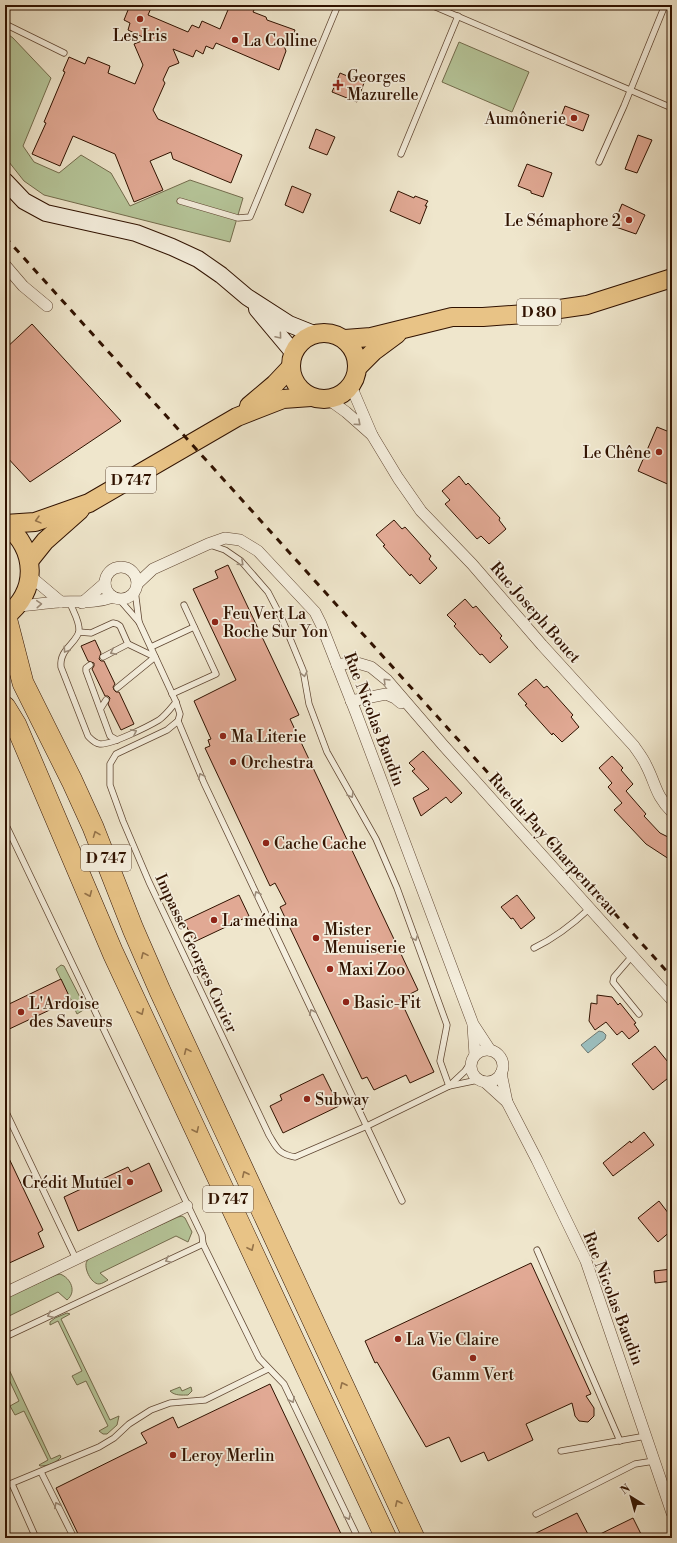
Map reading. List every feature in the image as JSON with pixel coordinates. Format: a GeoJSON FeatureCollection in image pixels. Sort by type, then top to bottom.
{"type":"FeatureCollection","features":[{"type":"Feature","properties":{"kind":"highway","name":"D 747"},"geometry":{"type":"LineString","coordinates":[[10,613],[23,683],[94,827],[133,929],[204,1087],[414,1538]]}},
{"type":"Feature","properties":{"kind":"highway","name":"D 747"},"geometry":{"type":"LineString","coordinates":[[5,670],[74,858],[113,953],[386,1538]]}},
{"type":"Feature","properties":{"kind":"highway"},"geometry":{"type":"LineString","coordinates":[[5,707],[16,725],[74,858]]}},
{"type":"Feature","properties":{"kind":"main road"},"geometry":{"type":"LineString","coordinates":[[5,181],[24,201],[46,213],[136,233],[198,259],[247,297],[289,324],[314,334]]}},
{"type":"Feature","properties":{"kind":"main road","name":"D 80"},"geometry":{"type":"LineString","coordinates":[[344,339],[370,337],[452,317],[483,317],[525,314],[587,305],[672,278]]}},
{"type":"Feature","properties":{"kind":"main road"},"geometry":{"type":"LineString","coordinates":[[247,297],[292,360]]}},
{"type":"Feature","properties":{"kind":"main road","name":"D 80"},"geometry":{"type":"LineString","coordinates":[[357,368],[374,351],[402,330]]}},
{"type":"Feature","properties":{"kind":"main road"},"geometry":{"type":"LineString","coordinates":[[325,332],[335,334],[344,339],[352,347],[357,368],[351,386],[340,394],[319,398],[303,392],[296,385],[292,376],[292,360],[298,344],[314,334],[325,332]]}},
{"type":"Feature","properties":{"kind":"main road","name":"D 747"},"geometry":{"type":"LineString","coordinates":[[237,417],[275,384],[292,360]]}},
{"type":"Feature","properties":{"kind":"main road","name":"D 747"},"geometry":{"type":"LineString","coordinates":[[5,524],[35,522],[88,503],[237,417],[283,399],[319,398]]}},
{"type":"Feature","properties":{"kind":"main road","name":"D 747"},"geometry":{"type":"LineString","coordinates":[[30,568],[50,536],[88,503]]}},
{"type":"Feature","properties":{"kind":"main road"},"geometry":{"type":"LineString","coordinates":[[5,524],[17,534],[25,546],[30,568],[26,592],[10,613]]}},
{"type":"Feature","properties":{"kind":"street"},"geometry":{"type":"LineString","coordinates":[[5,265],[23,286],[47,306]]}},
{"type":"Feature","properties":{"kind":"street","name":"Rue Joseph Bouet"},"geometry":{"type":"LineString","coordinates":[[351,386],[372,435],[398,478],[422,511],[472,564],[542,645],[634,746],[646,765],[656,791],[664,804],[672,812]]}},
{"type":"Feature","properties":{"kind":"street","name":"Rue Joseph Bouet"},"geometry":{"type":"LineString","coordinates":[[319,398],[346,412],[372,435]]}},
{"type":"Feature","properties":{"kind":"street","name":"Rue Nicolas Baudin"},"geometry":{"type":"LineString","coordinates":[[131,571],[154,569],[208,544],[225,538],[240,540],[258,551],[315,612],[352,701],[473,1024],[490,1050]]}},
{"type":"Feature","properties":{"kind":"street"},"geometry":{"type":"LineString","coordinates":[[10,613],[65,603],[82,603],[99,602],[128,597],[136,587],[134,574],[131,571],[121,567],[112,570],[108,573],[104,583],[82,603]]}},
{"type":"Feature","properties":{"kind":"street"},"geometry":{"type":"LineString","coordinates":[[30,568],[65,603]]}},
{"type":"Feature","properties":{"kind":"street","name":"Rue Nicolas Baudin"},"geometry":{"type":"LineString","coordinates":[[136,587],[154,569]]}},
{"type":"Feature","properties":{"kind":"street"},"geometry":{"type":"LineString","coordinates":[[104,583],[107,591],[116,598]]}},
{"type":"Feature","properties":{"kind":"street","name":"Rue du Puy Charpentreau"},"geometry":{"type":"LineString","coordinates":[[338,665],[354,662],[371,667],[387,680],[411,710],[672,1000]]}},
{"type":"Feature","properties":{"kind":"street","name":"Rue du Puy Charpentreau"},"geometry":{"type":"LineString","coordinates":[[352,701],[386,694],[395,698],[411,710]]}},
{"type":"Feature","properties":{"kind":"street","name":"Rue Nicolas Baudin"},"geometry":{"type":"LineString","coordinates":[[473,1024],[473,1058]]}},
{"type":"Feature","properties":{"kind":"street"},"geometry":{"type":"LineString","coordinates":[[490,1050],[499,1056],[502,1064],[501,1073],[495,1080],[481,1081],[472,1073],[473,1058],[483,1051],[490,1050]]}},
{"type":"Feature","properties":{"kind":"street","name":"Rue Nicolas Baudin"},"geometry":{"type":"LineString","coordinates":[[501,1073],[507,1102],[586,1261],[647,1436],[672,1513]]}},
{"type":"Feature","properties":{"kind":"street","name":"Rue Nicolas Baudin"},"geometry":{"type":"LineString","coordinates":[[481,1081],[507,1102]]}},
{"type":"Feature","properties":{"kind":"street"},"geometry":{"type":"LineString","coordinates":[[5,1293],[187,1206]]}},
{"type":"Feature","properties":{"kind":"lane"},"geometry":{"type":"LineString","coordinates":[[180,201],[238,218],[250,217],[338,5]]}},
{"type":"Feature","properties":{"kind":"lane"},"geometry":{"type":"LineString","coordinates":[[431,5],[672,108]]}},
{"type":"Feature","properties":{"kind":"lane"},"geometry":{"type":"LineString","coordinates":[[599,162],[624,106],[665,5]]}},
{"type":"Feature","properties":{"kind":"lane"},"geometry":{"type":"LineString","coordinates":[[401,154],[458,16]]}},
{"type":"Feature","properties":{"kind":"lane"},"geometry":{"type":"LineString","coordinates":[[5,24],[64,53]]}},
{"type":"Feature","properties":{"kind":"lane"},"geometry":{"type":"LineString","coordinates":[[208,544],[225,550],[241,561],[268,592],[282,619],[304,670],[309,704],[327,752],[376,839],[397,888],[447,1025],[440,1061],[449,1086]]}},
{"type":"Feature","properties":{"kind":"lane"},"geometry":{"type":"LineString","coordinates":[[136,587],[139,622]]}},
{"type":"Feature","properties":{"kind":"lane"},"geometry":{"type":"LineString","coordinates":[[116,598],[139,622],[151,647],[176,702],[180,714],[178,721],[204,783],[402,1201]]}},
{"type":"Feature","properties":{"kind":"lane"},"geometry":{"type":"LineString","coordinates":[[65,603],[78,626],[79,632],[63,654],[60,661],[65,680],[88,736],[93,742],[102,744],[117,740],[159,720],[176,702]]}},
{"type":"Feature","properties":{"kind":"lane"},"geometry":{"type":"LineString","coordinates":[[172,694],[216,674],[184,605]]}},
{"type":"Feature","properties":{"kind":"lane"},"geometry":{"type":"LineString","coordinates":[[79,632],[91,633],[113,623],[117,624],[128,644],[155,657]]}},
{"type":"Feature","properties":{"kind":"lane"},"geometry":{"type":"LineString","coordinates":[[151,647],[194,627]]}},
{"type":"Feature","properties":{"kind":"lane"},"geometry":{"type":"LineString","coordinates":[[103,657],[128,644]]}},
{"type":"Feature","properties":{"kind":"lane"},"geometry":{"type":"LineString","coordinates":[[117,688],[155,657]]}},
{"type":"Feature","properties":{"kind":"lane"},"geometry":{"type":"LineString","coordinates":[[90,665],[86,668],[86,671],[101,708],[110,736],[117,740]]}},
{"type":"Feature","properties":{"kind":"lane"},"geometry":{"type":"LineString","coordinates":[[101,708],[106,700]]}},
{"type":"Feature","properties":{"kind":"lane","name":"Impasse Georges Cuvier"},"geometry":{"type":"LineString","coordinates":[[178,721],[167,730],[116,754],[110,764],[110,785],[136,852],[163,912],[277,1149],[285,1155],[295,1157],[367,1126],[449,1086],[481,1081]]}},
{"type":"Feature","properties":{"kind":"lane"},"geometry":{"type":"LineString","coordinates":[[5,823],[202,1235],[203,1244],[259,1358],[284,1384],[358,1538]]}},
{"type":"Feature","properties":{"kind":"lane"},"geometry":{"type":"LineString","coordinates":[[534,948],[548,942],[576,922],[590,908]]}},
{"type":"Feature","properties":{"kind":"lane"},"geometry":{"type":"LineString","coordinates":[[633,955],[614,977],[614,982],[639,1014]]}},
{"type":"Feature","properties":{"kind":"lane","name":"Impasse Georges Cuvier"},"geometry":{"type":"LineString","coordinates":[[449,1086],[465,1071],[473,1058]]}},
{"type":"Feature","properties":{"kind":"lane"},"geometry":{"type":"LineString","coordinates":[[5,1110],[76,1260]]}},
{"type":"Feature","properties":{"kind":"lane"},"geometry":{"type":"LineString","coordinates":[[5,1336],[203,1244]]}},
{"type":"Feature","properties":{"kind":"lane"},"geometry":{"type":"LineString","coordinates":[[537,1250],[620,1441]]}},
{"type":"Feature","properties":{"kind":"lane"},"geometry":{"type":"LineString","coordinates":[[5,1486],[99,1447],[114,1438],[129,1424],[151,1410],[170,1403],[205,1400],[268,1369]]}},
{"type":"Feature","properties":{"kind":"lane"},"geometry":{"type":"LineString","coordinates":[[560,1451],[647,1436]]}},
{"type":"Feature","properties":{"kind":"lane"},"geometry":{"type":"LineString","coordinates":[[536,1514],[635,1464],[655,1461]]}},
{"type":"Feature","properties":{"kind":"lane"},"geometry":{"type":"LineString","coordinates":[[41,1472],[74,1538]]}},
{"type":"Feature","properties":{"kind":"lane"},"geometry":{"type":"LineString","coordinates":[[12,1484],[36,1538]]}},
{"type":"Feature","properties":{"kind":"green space"},"geometry":{"type":"Polygon","coordinates":[[[5,32],[13,38],[51,78],[23,146],[34,162],[59,173],[81,155],[111,173],[130,206],[190,180],[243,198],[230,242],[44,195],[24,181],[5,157],[5,32]]]}},
{"type":"Feature","properties":{"kind":"green space"},"geometry":{"type":"Polygon","coordinates":[[[459,42],[529,72],[512,112],[442,82],[459,42]]]}},
{"type":"Feature","properties":{"kind":"green space"},"geometry":{"type":"Polygon","coordinates":[[[61,965],[64,966],[84,1005],[85,1009],[77,1014],[56,969],[61,965]]]}},
{"type":"Feature","properties":{"kind":"green space"},"geometry":{"type":"Polygon","coordinates":[[[182,1216],[185,1218],[192,1232],[188,1242],[176,1236],[100,1273],[108,1280],[103,1283],[96,1283],[88,1275],[86,1264],[87,1260],[91,1257],[182,1216]]]}},
{"type":"Feature","properties":{"kind":"green space"},"geometry":{"type":"Polygon","coordinates":[[[60,1274],[70,1282],[72,1289],[72,1293],[67,1300],[58,1292],[5,1318],[5,1298],[60,1274]]]}},
{"type":"Feature","properties":{"kind":"green space"},"geometry":{"type":"Polygon","coordinates":[[[67,1313],[70,1314],[61,1319],[110,1420],[119,1416],[117,1425],[107,1434],[103,1434],[99,1431],[108,1426],[86,1381],[77,1385],[72,1376],[82,1371],[58,1321],[50,1325],[50,1322],[55,1318],[67,1313]]]}},
{"type":"Feature","properties":{"kind":"green space"},"geometry":{"type":"Polygon","coordinates":[[[5,1361],[51,1459],[60,1455],[61,1457],[52,1464],[43,1466],[39,1465],[48,1460],[24,1411],[15,1415],[10,1406],[19,1401],[5,1371],[5,1361]]]}},
{"type":"Feature","properties":{"kind":"green space"},"geometry":{"type":"Polygon","coordinates":[[[180,1387],[182,1391],[191,1387],[192,1391],[188,1395],[183,1395],[172,1393],[170,1391],[180,1387]]]}},
{"type":"Feature","properties":{"kind":"water"},"geometry":{"type":"Polygon","coordinates":[[[599,1031],[606,1035],[605,1039],[588,1053],[581,1045],[599,1031]]]}},
{"type":"Feature","properties":{"kind":"building"},"geometry":{"type":"Polygon","coordinates":[[[130,5],[143,5],[151,8],[148,15],[188,32],[192,25],[199,28],[202,21],[220,29],[230,5],[247,5],[255,8],[253,12],[266,17],[267,20],[295,30],[290,43],[284,46],[286,51],[279,70],[216,43],[213,49],[206,46],[203,54],[196,50],[193,57],[173,49],[179,63],[169,67],[163,80],[165,83],[153,110],[158,119],[242,155],[231,183],[173,159],[171,152],[150,161],[163,190],[134,202],[115,154],[73,136],[60,166],[32,154],[46,123],[44,122],[65,72],[63,71],[69,57],[85,64],[88,57],[110,66],[108,73],[135,84],[143,65],[134,44],[147,39],[128,30],[130,23],[124,20],[130,5]]]}},
{"type":"Feature","properties":{"kind":"building"},"geometry":{"type":"Polygon","coordinates":[[[340,73],[364,83],[357,102],[332,92],[340,73]]]}},
{"type":"Feature","properties":{"kind":"building","name":"Aumônerie"},"geometry":{"type":"Polygon","coordinates":[[[565,106],[589,115],[583,131],[559,122],[565,106]]]}},
{"type":"Feature","properties":{"kind":"building"},"geometry":{"type":"Polygon","coordinates":[[[316,129],[335,137],[327,155],[309,148],[316,129]]]}},
{"type":"Feature","properties":{"kind":"building"},"geometry":{"type":"Polygon","coordinates":[[[638,135],[652,140],[637,173],[625,169],[638,135]]]}},
{"type":"Feature","properties":{"kind":"building"},"geometry":{"type":"Polygon","coordinates":[[[527,164],[552,173],[543,197],[518,186],[527,164]]]}},
{"type":"Feature","properties":{"kind":"building"},"geometry":{"type":"Polygon","coordinates":[[[292,186],[311,194],[303,213],[285,205],[292,186]]]}},
{"type":"Feature","properties":{"kind":"building"},"geometry":{"type":"Polygon","coordinates":[[[398,191],[414,198],[415,196],[428,201],[420,224],[390,211],[398,191]]]}},
{"type":"Feature","properties":{"kind":"building","name":"Le Sémaphore 2"},"geometry":{"type":"Polygon","coordinates":[[[622,204],[645,215],[636,234],[613,226],[622,204]]]}},
{"type":"Feature","properties":{"kind":"building"},"geometry":{"type":"Polygon","coordinates":[[[32,324],[121,421],[30,482],[5,455],[5,349],[32,324]]]}},
{"type":"Feature","properties":{"kind":"building","name":"Le Chêne"},"geometry":{"type":"Polygon","coordinates":[[[657,427],[672,433],[672,486],[638,471],[657,427]]]}},
{"type":"Feature","properties":{"kind":"building"},"geometry":{"type":"Polygon","coordinates":[[[459,476],[466,485],[468,483],[500,518],[499,520],[506,529],[489,544],[481,536],[477,539],[445,504],[450,500],[442,491],[459,476]]]}},
{"type":"Feature","properties":{"kind":"building"},"geometry":{"type":"Polygon","coordinates":[[[394,520],[402,529],[405,527],[431,556],[429,559],[437,568],[420,584],[411,574],[410,576],[383,546],[385,545],[376,535],[394,520]]]}},
{"type":"Feature","properties":{"kind":"building"},"geometry":{"type":"Polygon","coordinates":[[[228,565],[299,715],[290,719],[418,990],[400,999],[434,1072],[410,1083],[406,1075],[374,1090],[367,1077],[362,1079],[280,907],[286,904],[275,883],[270,886],[205,748],[210,746],[208,740],[211,739],[194,701],[236,680],[193,589],[218,578],[215,571],[228,565]]]}},
{"type":"Feature","properties":{"kind":"building"},"geometry":{"type":"Polygon","coordinates":[[[465,599],[473,608],[476,606],[502,636],[500,638],[508,647],[490,663],[482,654],[480,655],[454,626],[456,624],[447,615],[465,599]]]}},
{"type":"Feature","properties":{"kind":"building"},"geometry":{"type":"Polygon","coordinates":[[[95,640],[101,653],[99,659],[104,661],[115,684],[113,687],[114,690],[119,692],[134,724],[121,730],[108,704],[110,698],[105,696],[92,669],[94,663],[88,661],[81,646],[95,640]]]}},
{"type":"Feature","properties":{"kind":"building"},"geometry":{"type":"Polygon","coordinates":[[[536,679],[544,688],[547,686],[573,715],[571,717],[579,727],[562,742],[553,733],[552,735],[525,705],[527,704],[518,694],[536,679]]]}},
{"type":"Feature","properties":{"kind":"building"},"geometry":{"type":"Polygon","coordinates":[[[423,751],[462,793],[451,803],[446,797],[421,816],[413,798],[429,789],[412,771],[415,769],[409,763],[423,751]]]}},
{"type":"Feature","properties":{"kind":"building"},"geometry":{"type":"Polygon","coordinates":[[[612,756],[623,768],[621,770],[633,784],[626,791],[646,814],[644,816],[660,833],[672,839],[672,861],[646,844],[614,810],[622,803],[608,787],[612,783],[599,768],[612,756]]]}},
{"type":"Feature","properties":{"kind":"building"},"geometry":{"type":"Polygon","coordinates":[[[239,895],[249,916],[194,942],[184,921],[239,895]]]}},
{"type":"Feature","properties":{"kind":"building"},"geometry":{"type":"Polygon","coordinates":[[[517,895],[535,918],[521,929],[513,918],[511,919],[501,907],[517,895]]]}},
{"type":"Feature","properties":{"kind":"building"},"geometry":{"type":"Polygon","coordinates":[[[61,979],[71,1000],[5,1031],[5,1006],[61,979]]]}},
{"type":"Feature","properties":{"kind":"building"},"geometry":{"type":"Polygon","coordinates":[[[597,995],[612,997],[618,1005],[620,1003],[636,1023],[634,1024],[639,1031],[629,1039],[622,1031],[617,1035],[606,1022],[595,1030],[589,1021],[591,1003],[597,1004],[597,995]]]}},
{"type":"Feature","properties":{"kind":"building"},"geometry":{"type":"Polygon","coordinates":[[[655,1046],[672,1067],[672,1075],[653,1090],[632,1064],[655,1046]]]}},
{"type":"Feature","properties":{"kind":"building"},"geometry":{"type":"Polygon","coordinates":[[[323,1074],[339,1106],[283,1133],[270,1106],[282,1100],[280,1095],[323,1074]]]}},
{"type":"Feature","properties":{"kind":"building"},"geometry":{"type":"Polygon","coordinates":[[[644,1132],[654,1145],[613,1176],[603,1163],[630,1141],[631,1143],[644,1132]]]}},
{"type":"Feature","properties":{"kind":"building"},"geometry":{"type":"Polygon","coordinates":[[[5,1150],[43,1230],[38,1233],[44,1247],[5,1265],[5,1150]]]}},
{"type":"Feature","properties":{"kind":"building"},"geometry":{"type":"Polygon","coordinates":[[[149,1163],[162,1191],[78,1231],[64,1197],[128,1167],[131,1172],[149,1163]]]}},
{"type":"Feature","properties":{"kind":"building"},"geometry":{"type":"Polygon","coordinates":[[[659,1201],[672,1218],[672,1230],[658,1242],[638,1218],[659,1201]]]}},
{"type":"Feature","properties":{"kind":"building","name":"Gamm Vert"},"geometry":{"type":"Polygon","coordinates":[[[531,1263],[591,1394],[586,1396],[594,1408],[594,1416],[588,1422],[579,1421],[575,1416],[572,1403],[526,1424],[533,1440],[488,1461],[484,1452],[461,1462],[449,1437],[426,1447],[377,1362],[375,1363],[365,1341],[531,1263]]]}},
{"type":"Feature","properties":{"kind":"building"},"geometry":{"type":"Polygon","coordinates":[[[672,1269],[672,1281],[655,1283],[654,1271],[672,1269]]]}},
{"type":"Feature","properties":{"kind":"building"},"geometry":{"type":"Polygon","coordinates":[[[270,1384],[343,1538],[80,1538],[56,1488],[147,1443],[141,1433],[173,1417],[178,1428],[270,1384]]]}},
{"type":"Feature","properties":{"kind":"building"},"geometry":{"type":"Polygon","coordinates":[[[577,1513],[590,1538],[526,1538],[577,1513]]]}},
{"type":"Feature","properties":{"kind":"building"},"geometry":{"type":"Polygon","coordinates":[[[633,1518],[643,1538],[592,1538],[633,1518]]]}},
{"type":"Feature","properties":{"kind":"railway"},"geometry":{"type":"LineString","coordinates":[[5,237],[672,977]]}},
{"type":"Feature","properties":{"kind":"place","name":"Les Iris"},"geometry":{"type":"Point","coordinates":[140,19]}},
{"type":"Feature","properties":{"kind":"place","name":"La Colline"},"geometry":{"type":"Point","coordinates":[235,40]}},
{"type":"Feature","properties":{"kind":"place","name":"Georges Mazurelle"},"geometry":{"type":"Point","coordinates":[338,85]}},
{"type":"Feature","properties":{"kind":"place","name":"Aumônerie"},"geometry":{"type":"Point","coordinates":[574,118]}},
{"type":"Feature","properties":{"kind":"place","name":"Le Sémaphore 2"},"geometry":{"type":"Point","coordinates":[629,220]}},
{"type":"Feature","properties":{"kind":"place","name":"Le Chêne"},"geometry":{"type":"Point","coordinates":[659,452]}},
{"type":"Feature","properties":{"kind":"place","name":"Feu Vert La Roche Sur Yon"},"geometry":{"type":"Point","coordinates":[215,622]}},
{"type":"Feature","properties":{"kind":"place","name":"Ma Literie"},"geometry":{"type":"Point","coordinates":[223,736]}},
{"type":"Feature","properties":{"kind":"place","name":"Orchestra"},"geometry":{"type":"Point","coordinates":[233,762]}},
{"type":"Feature","properties":{"kind":"place","name":"Cache Cache"},"geometry":{"type":"Point","coordinates":[266,843]}},
{"type":"Feature","properties":{"kind":"place","name":"La médina"},"geometry":{"type":"Point","coordinates":[214,920]}},
{"type":"Feature","properties":{"kind":"place","name":"Mister Menuiserie"},"geometry":{"type":"Point","coordinates":[316,938]}},
{"type":"Feature","properties":{"kind":"place","name":"Maxi Zoo"},"geometry":{"type":"Point","coordinates":[330,969]}},
{"type":"Feature","properties":{"kind":"place","name":"Basic-Fit"},"geometry":{"type":"Point","coordinates":[346,1002]}},
{"type":"Feature","properties":{"kind":"place","name":"L'Ardoise des Saveurs"},"geometry":{"type":"Point","coordinates":[21,1012]}},
{"type":"Feature","properties":{"kind":"place","name":"Subway"},"geometry":{"type":"Point","coordinates":[307,1099]}},
{"type":"Feature","properties":{"kind":"place","name":"Crédit Mutuel"},"geometry":{"type":"Point","coordinates":[130,1182]}},
{"type":"Feature","properties":{"kind":"place","name":"La Vie Claire"},"geometry":{"type":"Point","coordinates":[398,1339]}},
{"type":"Feature","properties":{"kind":"place","name":"Gamm Vert"},"geometry":{"type":"Point","coordinates":[473,1358]}},
{"type":"Feature","properties":{"kind":"place","name":"Leroy Merlin"},"geometry":{"type":"Point","coordinates":[173,1455]}}]}
